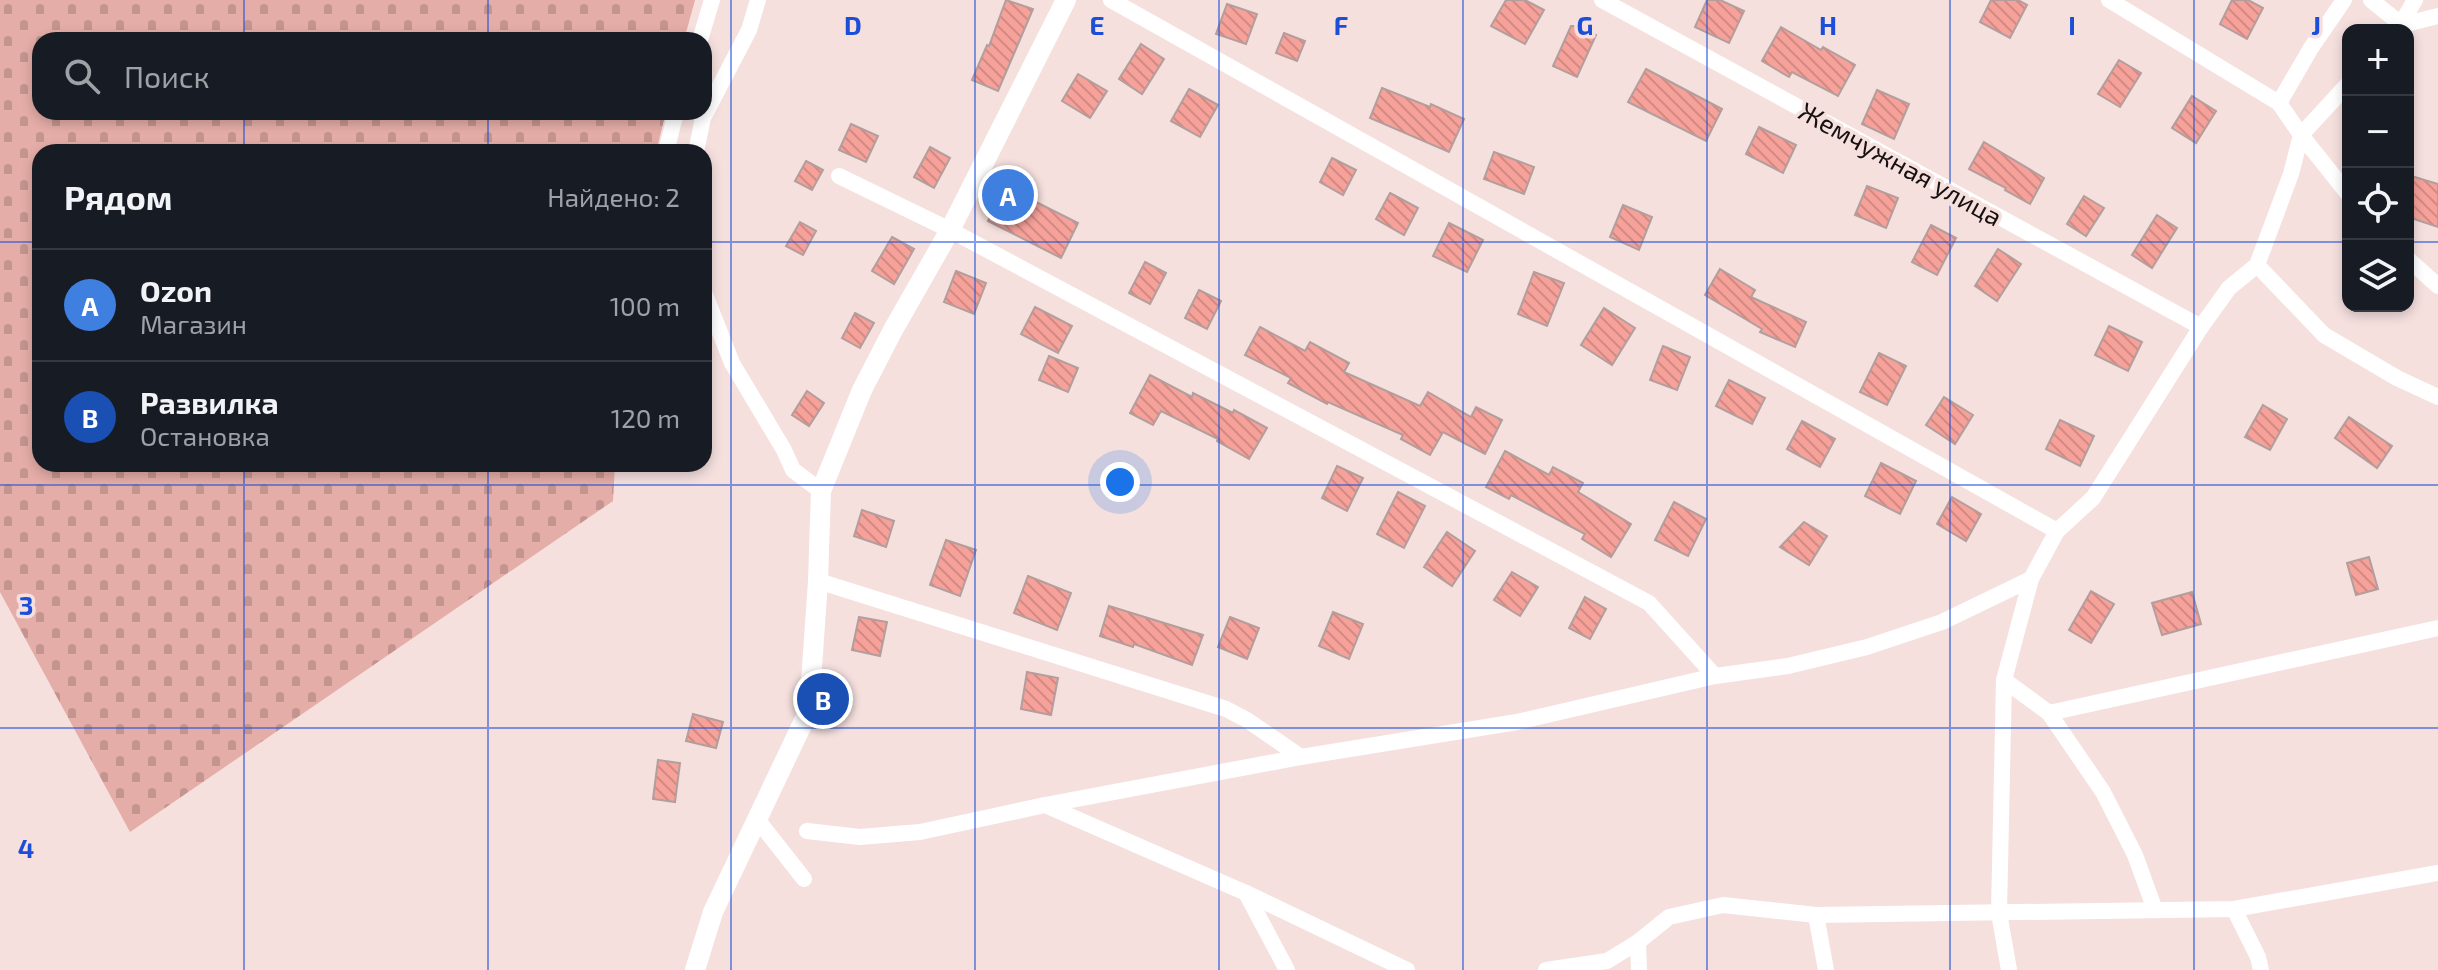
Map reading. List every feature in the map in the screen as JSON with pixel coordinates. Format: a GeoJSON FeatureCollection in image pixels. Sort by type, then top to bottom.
{"type":"FeatureCollection","features":[{"type":"Feature","properties":{"kind":"street"},"geometry":{"type":"LineString","coordinates":[[702,32],[712,0]]}},
{"type":"Feature","properties":{"kind":"street"},"geometry":{"type":"LineString","coordinates":[[712,98],[749,30],[758,0]]}},
{"type":"Feature","properties":{"kind":"street"},"geometry":{"type":"LineString","coordinates":[[695,970],[713,912],[809,710],[821,491],[862,390],[950,230],[1066,0]]}},
{"type":"Feature","properties":{"kind":"street"},"geometry":{"type":"LineString","coordinates":[[1111,0],[2057,531]]}},
{"type":"Feature","properties":{"kind":"street","name":"Жемчужная улица"},"geometry":{"type":"LineString","coordinates":[[1602,0],[2201,327]]}},
{"type":"Feature","properties":{"kind":"street"},"geometry":{"type":"LineString","coordinates":[[2109,0],[2279,103],[2342,186]]}},
{"type":"Feature","properties":{"kind":"street"},"geometry":{"type":"LineString","coordinates":[[2279,103],[2344,0]]}},
{"type":"Feature","properties":{"kind":"street"},"geometry":{"type":"LineString","coordinates":[[2371,0],[2395,24]]}},
{"type":"Feature","properties":{"kind":"street"},"geometry":{"type":"LineString","coordinates":[[2401,24],[2415,0]]}},
{"type":"Feature","properties":{"kind":"street"},"geometry":{"type":"LineString","coordinates":[[2412,24],[2438,16]]}},
{"type":"Feature","properties":{"kind":"street"},"geometry":{"type":"LineString","coordinates":[[2009,970],[1999,913],[2004,680],[2031,579],[2057,531],[2093,498],[2229,288],[2257,265],[2291,174],[2301,135],[2342,91]]}},
{"type":"Feature","properties":{"kind":"street"},"geometry":{"type":"LineString","coordinates":[[668,144],[674,120]]}},
{"type":"Feature","properties":{"kind":"street"},"geometry":{"type":"LineString","coordinates":[[698,144],[702,120]]}},
{"type":"Feature","properties":{"kind":"street"},"geometry":{"type":"LineString","coordinates":[[839,176],[950,230],[1649,603],[1715,676]]}},
{"type":"Feature","properties":{"kind":"street"},"geometry":{"type":"LineString","coordinates":[[2414,264],[2438,286]]}},
{"type":"Feature","properties":{"kind":"street"},"geometry":{"type":"LineString","coordinates":[[2257,265],[2324,335],[2397,378],[2438,397]]}},
{"type":"Feature","properties":{"kind":"street"},"geometry":{"type":"LineString","coordinates":[[712,312],[732,363],[793,470],[821,491]]}},
{"type":"Feature","properties":{"kind":"street"},"geometry":{"type":"LineString","coordinates":[[807,831],[860,837],[920,832],[1301,757],[1517,722],[1715,676],[1788,666],[1867,647],[1942,622],[2031,579]]}},
{"type":"Feature","properties":{"kind":"street"},"geometry":{"type":"LineString","coordinates":[[818,581],[1226,709],[1301,757]]}},
{"type":"Feature","properties":{"kind":"street"},"geometry":{"type":"LineString","coordinates":[[2049,713],[2438,628]]}},
{"type":"Feature","properties":{"kind":"street"},"geometry":{"type":"LineString","coordinates":[[2004,680],[2049,713],[2103,792],[2135,855],[2155,910]]}},
{"type":"Feature","properties":{"kind":"street"},"geometry":{"type":"LineString","coordinates":[[1045,805],[1246,893],[1407,970]]}},
{"type":"Feature","properties":{"kind":"street"},"geometry":{"type":"LineString","coordinates":[[756,818],[804,879]]}},
{"type":"Feature","properties":{"kind":"street"},"geometry":{"type":"LineString","coordinates":[[1546,970],[1607,961],[1638,942],[1669,917],[1723,905],[1816,915],[2234,909],[2438,873]]}},
{"type":"Feature","properties":{"kind":"street"},"geometry":{"type":"LineString","coordinates":[[1246,893],[1287,970]]}},
{"type":"Feature","properties":{"kind":"street"},"geometry":{"type":"LineString","coordinates":[[2234,909],[2258,957],[2261,970]]}},
{"type":"Feature","properties":{"kind":"street"},"geometry":{"type":"LineString","coordinates":[[1816,915],[1826,970]]}},
{"type":"Feature","properties":{"kind":"street"},"geometry":{"type":"LineString","coordinates":[[1638,942],[1639,970]]}},
{"type":"Feature","properties":{"kind":"green space"},"geometry":{"type":"Polygon","coordinates":[[[0,0],[695,0],[686,32],[32,32],[32,120],[664,120],[658,144],[32,144],[32,472],[615,472],[613,501],[130,832],[0,592],[0,0]]]}},
{"type":"Feature","properties":{"kind":"building"},"geometry":{"type":"Polygon","coordinates":[[[1006,0],[1033,9],[998,91],[972,80],[1006,0]]]}},
{"type":"Feature","properties":{"kind":"building"},"geometry":{"type":"Polygon","coordinates":[[[1506,0],[1525,0],[1544,10],[1525,44],[1491,26],[1506,0]]]}},
{"type":"Feature","properties":{"kind":"building"},"geometry":{"type":"Polygon","coordinates":[[[1707,0],[1720,0],[1744,11],[1729,43],[1695,27],[1707,0]]]}},
{"type":"Feature","properties":{"kind":"building"},"geometry":{"type":"Polygon","coordinates":[[[1991,0],[2018,0],[2027,5],[2010,38],[1980,22],[1991,0]]]}},
{"type":"Feature","properties":{"kind":"building"},"geometry":{"type":"Polygon","coordinates":[[[2232,0],[2248,0],[2263,8],[2247,39],[2220,24],[2232,0]]]}},
{"type":"Feature","properties":{"kind":"building"},"geometry":{"type":"Polygon","coordinates":[[[1227,4],[1257,14],[1246,44],[1216,34],[1227,4]]]}},
{"type":"Feature","properties":{"kind":"building"},"geometry":{"type":"Polygon","coordinates":[[[1571,26],[1596,35],[1577,77],[1553,66],[1571,26]]]}},
{"type":"Feature","properties":{"kind":"building"},"geometry":{"type":"Polygon","coordinates":[[[1781,27],[1855,65],[1838,96],[1792,72],[1789,77],[1762,61],[1781,27]]]}},
{"type":"Feature","properties":{"kind":"building"},"geometry":{"type":"Polygon","coordinates":[[[1284,33],[1305,41],[1297,61],[1276,53],[1284,33]]]}},
{"type":"Feature","properties":{"kind":"building"},"geometry":{"type":"Polygon","coordinates":[[[1141,44],[1164,59],[1142,94],[1119,79],[1141,44]]]}},
{"type":"Feature","properties":{"kind":"building"},"geometry":{"type":"Polygon","coordinates":[[[2119,60],[2141,73],[2120,107],[2098,94],[2119,60]]]}},
{"type":"Feature","properties":{"kind":"building"},"geometry":{"type":"Polygon","coordinates":[[[1646,69],[1722,109],[1706,141],[1628,102],[1646,69]]]}},
{"type":"Feature","properties":{"kind":"building"},"geometry":{"type":"Polygon","coordinates":[[[1078,74],[1107,91],[1090,118],[1062,101],[1078,74]]]}},
{"type":"Feature","properties":{"kind":"building"},"geometry":{"type":"Polygon","coordinates":[[[1382,88],[1464,119],[1449,152],[1370,118],[1382,88]]]}},
{"type":"Feature","properties":{"kind":"building"},"geometry":{"type":"Polygon","coordinates":[[[1189,89],[1218,105],[1200,137],[1171,121],[1189,89]]]}},
{"type":"Feature","properties":{"kind":"building"},"geometry":{"type":"Polygon","coordinates":[[[1877,90],[1909,104],[1894,139],[1862,124],[1877,90]]]}},
{"type":"Feature","properties":{"kind":"building"},"geometry":{"type":"Polygon","coordinates":[[[2192,96],[2216,111],[2196,143],[2172,128],[2192,96]]]}},
{"type":"Feature","properties":{"kind":"building"},"geometry":{"type":"Polygon","coordinates":[[[851,124],[878,136],[866,162],[839,150],[851,124]]]}},
{"type":"Feature","properties":{"kind":"building"},"geometry":{"type":"Polygon","coordinates":[[[1759,127],[1796,145],[1783,173],[1746,154],[1759,127]]]}},
{"type":"Feature","properties":{"kind":"building"},"geometry":{"type":"Polygon","coordinates":[[[1984,142],[2044,178],[2030,204],[1969,169],[1984,142]]]}},
{"type":"Feature","properties":{"kind":"building"},"geometry":{"type":"Polygon","coordinates":[[[930,147],[950,158],[934,188],[914,177],[930,147]]]}},
{"type":"Feature","properties":{"kind":"building"},"geometry":{"type":"Polygon","coordinates":[[[1494,152],[1534,167],[1524,194],[1484,179],[1494,152]]]}},
{"type":"Feature","properties":{"kind":"building"},"geometry":{"type":"Polygon","coordinates":[[[1332,158],[1356,170],[1343,195],[1320,182],[1332,158]]]}},
{"type":"Feature","properties":{"kind":"building"},"geometry":{"type":"Polygon","coordinates":[[[806,161],[823,170],[812,190],[795,181],[806,161]]]}},
{"type":"Feature","properties":{"kind":"building"},"geometry":{"type":"Polygon","coordinates":[[[2414,177],[2438,184],[2438,227],[2414,219],[2414,177]]]}},
{"type":"Feature","properties":{"kind":"building"},"geometry":{"type":"Polygon","coordinates":[[[1007,182],[1034,196],[1032,200],[1078,223],[1061,258],[988,221],[1007,182]]]}},
{"type":"Feature","properties":{"kind":"building"},"geometry":{"type":"Polygon","coordinates":[[[1867,186],[1898,198],[1886,228],[1855,215],[1867,186]]]}},
{"type":"Feature","properties":{"kind":"building"},"geometry":{"type":"Polygon","coordinates":[[[1390,193],[1418,208],[1404,235],[1376,219],[1390,193]]]}},
{"type":"Feature","properties":{"kind":"building"},"geometry":{"type":"Polygon","coordinates":[[[2084,196],[2104,208],[2086,236],[2067,224],[2084,196]]]}},
{"type":"Feature","properties":{"kind":"building"},"geometry":{"type":"Polygon","coordinates":[[[1623,205],[1652,217],[1639,250],[1610,237],[1623,205]]]}},
{"type":"Feature","properties":{"kind":"building"},"geometry":{"type":"Polygon","coordinates":[[[2157,215],[2177,228],[2152,268],[2132,255],[2157,215]]]}},
{"type":"Feature","properties":{"kind":"building"},"geometry":{"type":"Polygon","coordinates":[[[800,222],[816,231],[803,255],[786,246],[800,222]]]}},
{"type":"Feature","properties":{"kind":"building"},"geometry":{"type":"Polygon","coordinates":[[[1449,223],[1483,240],[1467,272],[1433,256],[1449,223]]]}},
{"type":"Feature","properties":{"kind":"building"},"geometry":{"type":"Polygon","coordinates":[[[1931,225],[1956,238],[1937,275],[1912,262],[1931,225]]]}},
{"type":"Feature","properties":{"kind":"building"},"geometry":{"type":"Polygon","coordinates":[[[892,237],[914,249],[894,284],[872,271],[892,237]]]}},
{"type":"Feature","properties":{"kind":"building"},"geometry":{"type":"Polygon","coordinates":[[[1998,249],[2021,264],[1997,301],[1975,286],[1998,249]]]}},
{"type":"Feature","properties":{"kind":"building"},"geometry":{"type":"Polygon","coordinates":[[[1145,262],[1166,273],[1150,304],[1129,293],[1145,262]]]}},
{"type":"Feature","properties":{"kind":"building"},"geometry":{"type":"Polygon","coordinates":[[[1720,269],[1755,290],[1751,297],[1806,322],[1795,347],[1760,332],[1762,329],[1705,295],[1720,269]]]}},
{"type":"Feature","properties":{"kind":"building"},"geometry":{"type":"Polygon","coordinates":[[[956,271],[986,283],[974,314],[944,302],[956,271]]]}},
{"type":"Feature","properties":{"kind":"building"},"geometry":{"type":"Polygon","coordinates":[[[1534,272],[1564,283],[1547,326],[1518,314],[1534,272]]]}},
{"type":"Feature","properties":{"kind":"building"},"geometry":{"type":"Polygon","coordinates":[[[1199,290],[1221,301],[1207,329],[1185,318],[1199,290]]]}},
{"type":"Feature","properties":{"kind":"building"},"geometry":{"type":"Polygon","coordinates":[[[1035,307],[1072,326],[1058,353],[1021,334],[1035,307]]]}},
{"type":"Feature","properties":{"kind":"building"},"geometry":{"type":"Polygon","coordinates":[[[1604,308],[1635,328],[1612,365],[1581,345],[1604,308]]]}},
{"type":"Feature","properties":{"kind":"building"},"geometry":{"type":"Polygon","coordinates":[[[855,313],[874,323],[860,348],[842,338],[855,313]]]}},
{"type":"Feature","properties":{"kind":"building"},"geometry":{"type":"Polygon","coordinates":[[[2109,326],[2142,342],[2128,371],[2095,355],[2109,326]]]}},
{"type":"Feature","properties":{"kind":"building"},"geometry":{"type":"Polygon","coordinates":[[[1260,327],[1305,351],[1310,342],[1349,363],[1344,372],[1420,406],[1428,392],[1471,417],[1476,407],[1502,420],[1485,454],[1443,432],[1430,455],[1401,439],[1403,435],[1327,404],[1288,383],[1291,378],[1245,355],[1260,327]]]}},
{"type":"Feature","properties":{"kind":"building"},"geometry":{"type":"Polygon","coordinates":[[[1663,346],[1690,357],[1677,390],[1650,380],[1663,346]]]}},
{"type":"Feature","properties":{"kind":"building"},"geometry":{"type":"Polygon","coordinates":[[[1879,353],[1906,366],[1887,405],[1860,392],[1879,353]]]}},
{"type":"Feature","properties":{"kind":"building"},"geometry":{"type":"Polygon","coordinates":[[[1049,356],[1078,368],[1068,392],[1039,380],[1049,356]]]}},
{"type":"Feature","properties":{"kind":"building"},"geometry":{"type":"Polygon","coordinates":[[[1150,375],[1192,397],[1193,393],[1233,413],[1234,410],[1267,428],[1249,459],[1218,439],[1161,411],[1153,425],[1130,413],[1150,375]]]}},
{"type":"Feature","properties":{"kind":"building"},"geometry":{"type":"Polygon","coordinates":[[[1729,380],[1765,398],[1752,424],[1716,406],[1729,380]]]}},
{"type":"Feature","properties":{"kind":"building"},"geometry":{"type":"Polygon","coordinates":[[[807,391],[824,403],[809,426],[792,415],[807,391]]]}},
{"type":"Feature","properties":{"kind":"building"},"geometry":{"type":"Polygon","coordinates":[[[1944,397],[1973,415],[1955,444],[1926,425],[1944,397]]]}},
{"type":"Feature","properties":{"kind":"building"},"geometry":{"type":"Polygon","coordinates":[[[2263,405],[2287,419],[2270,450],[2245,437],[2263,405]]]}},
{"type":"Feature","properties":{"kind":"building"},"geometry":{"type":"Polygon","coordinates":[[[2349,417],[2392,446],[2377,468],[2335,438],[2349,417]]]}},
{"type":"Feature","properties":{"kind":"building"},"geometry":{"type":"Polygon","coordinates":[[[2060,420],[2094,436],[2080,466],[2046,449],[2060,420]]]}},
{"type":"Feature","properties":{"kind":"building"},"geometry":{"type":"Polygon","coordinates":[[[1802,421],[1835,439],[1820,467],[1787,449],[1802,421]]]}},
{"type":"Feature","properties":{"kind":"building"},"geometry":{"type":"Polygon","coordinates":[[[1505,451],[1549,475],[1553,467],[1583,483],[1578,492],[1631,524],[1611,557],[1582,539],[1585,534],[1511,495],[1509,499],[1486,487],[1505,451]]]}},
{"type":"Feature","properties":{"kind":"building"},"geometry":{"type":"Polygon","coordinates":[[[1881,463],[1916,481],[1900,514],[1865,496],[1881,463]]]}},
{"type":"Feature","properties":{"kind":"building"},"geometry":{"type":"Polygon","coordinates":[[[1337,466],[1363,478],[1347,511],[1322,498],[1337,466]]]}},
{"type":"Feature","properties":{"kind":"building"},"geometry":{"type":"Polygon","coordinates":[[[1398,492],[1425,506],[1404,548],[1377,534],[1398,492]]]}},
{"type":"Feature","properties":{"kind":"building"},"geometry":{"type":"Polygon","coordinates":[[[1952,497],[1981,514],[1966,541],[1937,524],[1952,497]]]}},
{"type":"Feature","properties":{"kind":"building"},"geometry":{"type":"Polygon","coordinates":[[[1674,502],[1706,519],[1688,556],[1655,540],[1674,502]]]}},
{"type":"Feature","properties":{"kind":"building"},"geometry":{"type":"Polygon","coordinates":[[[862,510],[894,521],[886,547],[854,536],[862,510]]]}},
{"type":"Feature","properties":{"kind":"building"},"geometry":{"type":"Polygon","coordinates":[[[1804,522],[1827,536],[1809,565],[1780,547],[1804,522]]]}},
{"type":"Feature","properties":{"kind":"building"},"geometry":{"type":"Polygon","coordinates":[[[1447,532],[1475,551],[1452,586],[1424,567],[1447,532]]]}},
{"type":"Feature","properties":{"kind":"building"},"geometry":{"type":"Polygon","coordinates":[[[946,540],[976,550],[960,596],[930,585],[946,540]]]}},
{"type":"Feature","properties":{"kind":"building"},"geometry":{"type":"Polygon","coordinates":[[[2369,557],[2378,589],[2356,595],[2347,563],[2369,557]]]}},
{"type":"Feature","properties":{"kind":"building"},"geometry":{"type":"Polygon","coordinates":[[[1512,572],[1538,587],[1520,616],[1494,600],[1512,572]]]}},
{"type":"Feature","properties":{"kind":"building"},"geometry":{"type":"Polygon","coordinates":[[[1028,576],[1071,593],[1057,630],[1014,613],[1028,576]]]}},
{"type":"Feature","properties":{"kind":"building"},"geometry":{"type":"Polygon","coordinates":[[[2091,591],[2114,604],[2091,643],[2069,630],[2091,591]]]}},
{"type":"Feature","properties":{"kind":"building"},"geometry":{"type":"Polygon","coordinates":[[[2192,592],[2201,624],[2162,635],[2152,603],[2192,592]]]}},
{"type":"Feature","properties":{"kind":"building"},"geometry":{"type":"Polygon","coordinates":[[[1585,597],[1606,609],[1590,639],[1569,628],[1585,597]]]}},
{"type":"Feature","properties":{"kind":"building"},"geometry":{"type":"Polygon","coordinates":[[[1109,606],[1203,635],[1192,665],[1134,644],[1133,647],[1100,636],[1109,606]]]}},
{"type":"Feature","properties":{"kind":"building"},"geometry":{"type":"Polygon","coordinates":[[[1333,612],[1363,624],[1349,659],[1319,646],[1333,612]]]}},
{"type":"Feature","properties":{"kind":"building"},"geometry":{"type":"Polygon","coordinates":[[[859,617],[887,622],[880,656],[852,650],[859,617]]]}},
{"type":"Feature","properties":{"kind":"building"},"geometry":{"type":"Polygon","coordinates":[[[1230,617],[1259,628],[1247,659],[1218,647],[1230,617]]]}},
{"type":"Feature","properties":{"kind":"building"},"geometry":{"type":"Polygon","coordinates":[[[1027,672],[1058,678],[1051,715],[1021,709],[1027,672]]]}},
{"type":"Feature","properties":{"kind":"building"},"geometry":{"type":"Polygon","coordinates":[[[693,714],[723,722],[716,748],[686,741],[693,714]]]}},
{"type":"Feature","properties":{"kind":"building"},"geometry":{"type":"Polygon","coordinates":[[[658,760],[680,763],[675,802],[653,799],[658,760]]]}},
{"type":"Feature","properties":{"kind":"place","name":"Ozon"},"geometry":{"type":"Point","coordinates":[1008,195]}},
{"type":"Feature","properties":{"kind":"place","name":"Развилка"},"geometry":{"type":"Point","coordinates":[823,699]}}]}
